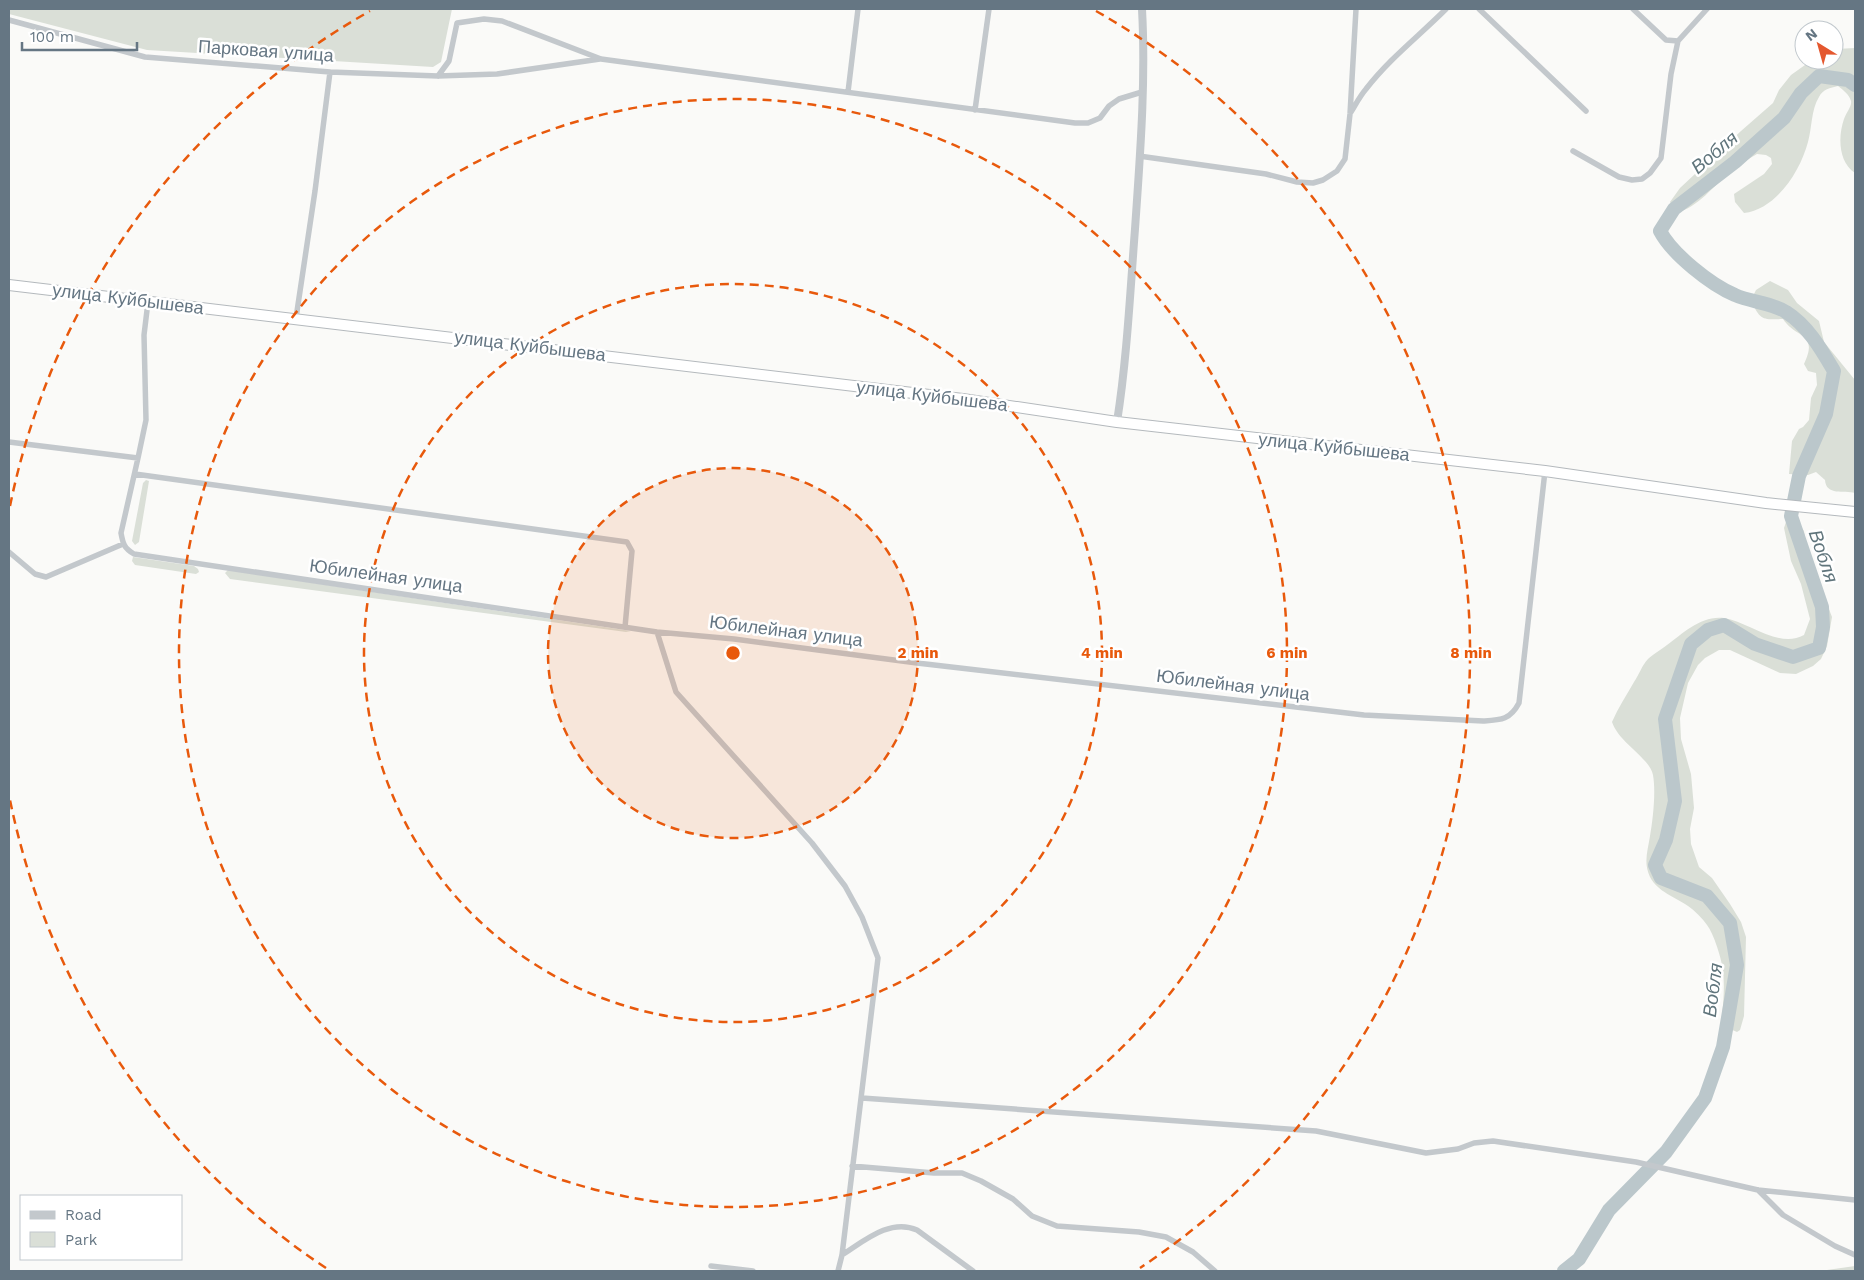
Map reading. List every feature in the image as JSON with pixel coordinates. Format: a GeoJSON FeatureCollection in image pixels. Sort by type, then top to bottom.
{"type":"FeatureCollection","features":[{"type":"Feature","properties":{"kind":"highway","name":"улица Куйбышева"},"geometry":{"type":"LineString","coordinates":[[9,285],[963,399],[1117,422],[1546,471],[1766,503],[1855,512]]}},
{"type":"Feature","properties":{"kind":"street"},"geometry":{"type":"LineString","coordinates":[[848,92],[858,9]]}},
{"type":"Feature","properties":{"kind":"street"},"geometry":{"type":"LineString","coordinates":[[975,110],[990,9]]}},
{"type":"Feature","properties":{"kind":"street"},"geometry":{"type":"LineString","coordinates":[[1117,422],[1124,378],[1139,156],[1142,92],[1142,9]]}},
{"type":"Feature","properties":{"kind":"street"},"geometry":{"type":"LineString","coordinates":[[1139,156],[1266,174],[1297,182],[1313,183],[1323,180],[1337,171],[1345,159],[1350,114],[1356,9]]}},
{"type":"Feature","properties":{"kind":"street"},"geometry":{"type":"LineString","coordinates":[[1350,114],[1365,89],[1403,49],[1446,9]]}},
{"type":"Feature","properties":{"kind":"street"},"geometry":{"type":"LineString","coordinates":[[1479,9],[1586,111]]}},
{"type":"Feature","properties":{"kind":"street"},"geometry":{"type":"LineString","coordinates":[[1633,9],[1666,40],[1678,41]]}},
{"type":"Feature","properties":{"kind":"street"},"geometry":{"type":"LineString","coordinates":[[1573,151],[1619,177],[1632,180],[1642,179],[1650,173],[1661,158],[1671,74],[1678,41],[1707,9]]}},
{"type":"Feature","properties":{"kind":"street"},"geometry":{"type":"LineString","coordinates":[[438,76],[449,61],[457,23],[484,19],[502,21],[526,29],[601,59],[1076,123],[1088,123],[1100,118],[1109,106],[1119,100],[1142,92]]}},
{"type":"Feature","properties":{"kind":"street","name":"Парковая улица"},"geometry":{"type":"LineString","coordinates":[[9,20],[145,58],[330,72],[438,76],[497,74],[601,59]]}},
{"type":"Feature","properties":{"kind":"street"},"geometry":{"type":"LineString","coordinates":[[296,318],[330,72]]}},
{"type":"Feature","properties":{"kind":"street"},"geometry":{"type":"LineString","coordinates":[[9,552],[12,552],[35,574],[46,576],[123,544],[121,532],[146,420],[144,335],[148,302]]}},
{"type":"Feature","properties":{"kind":"street"},"geometry":{"type":"LineString","coordinates":[[9,442],[138,458]]}},
{"type":"Feature","properties":{"kind":"street","name":"Юбилейная улица"},"geometry":{"type":"LineString","coordinates":[[123,544],[127,550],[134,554],[657,632],[734,638],[917,664],[1364,715],[1503,720],[1516,710],[1520,703],[1546,471]]}},
{"type":"Feature","properties":{"kind":"street"},"geometry":{"type":"LineString","coordinates":[[135,474],[627,542],[632,551],[625,627]]}},
{"type":"Feature","properties":{"kind":"street"},"geometry":{"type":"LineString","coordinates":[[657,632],[676,692],[812,843],[845,886],[862,917],[878,958],[842,1255],[838,1271]]}},
{"type":"Feature","properties":{"kind":"street"},"geometry":{"type":"LineString","coordinates":[[862,1098],[1316,1131],[1426,1153],[1458,1149],[1474,1143],[1493,1141],[1636,1162],[1758,1190],[1855,1200]]}},
{"type":"Feature","properties":{"kind":"street"},"geometry":{"type":"LineString","coordinates":[[852,1166],[934,1174],[962,1174],[981,1181],[1013,1199],[1032,1216],[1057,1226],[1139,1232],[1166,1237],[1193,1252],[1215,1271]]}},
{"type":"Feature","properties":{"kind":"street"},"geometry":{"type":"LineString","coordinates":[[1758,1190],[1783,1215],[1835,1246],[1855,1255]]}},
{"type":"Feature","properties":{"kind":"street"},"geometry":{"type":"LineString","coordinates":[[842,1255],[887,1229],[907,1225],[917,1230],[973,1271]]}},
{"type":"Feature","properties":{"kind":"street"},"geometry":{"type":"LineString","coordinates":[[711,1266],[753,1271]]}},
{"type":"Feature","properties":{"kind":"green space"},"geometry":{"type":"Polygon","coordinates":[[[10,9],[452,9],[441,62],[433,67],[147,50],[9,14],[10,9]]]}},
{"type":"Feature","properties":{"kind":"green space"},"geometry":{"type":"Polygon","coordinates":[[[1855,48],[1855,173],[1849,168],[1842,156],[1840,141],[1842,126],[1851,101],[1847,94],[1838,86],[1825,91],[1816,102],[1804,154],[1793,177],[1776,197],[1756,210],[1744,213],[1735,202],[1734,194],[1764,174],[1772,164],[1771,158],[1766,155],[1757,154],[1731,171],[1699,201],[1676,213],[1670,202],[1680,188],[1773,103],[1779,90],[1791,75],[1798,70],[1844,70],[1844,49],[1855,48]]]}},
{"type":"Feature","properties":{"kind":"green space"},"geometry":{"type":"Polygon","coordinates":[[[1770,281],[1788,290],[1797,303],[1819,321],[1824,342],[1855,380],[1855,493],[1832,490],[1816,472],[1808,475],[1789,474],[1792,441],[1799,429],[1809,420],[1811,398],[1817,385],[1816,373],[1808,371],[1804,364],[1809,346],[1804,337],[1783,319],[1766,319],[1754,307],[1751,300],[1756,290],[1770,281]]]}},
{"type":"Feature","properties":{"kind":"green space"},"geometry":{"type":"Polygon","coordinates":[[[146,480],[149,481],[139,542],[135,545],[132,541],[143,483],[146,480]]]}},
{"type":"Feature","properties":{"kind":"green space"},"geometry":{"type":"Polygon","coordinates":[[[1786,522],[1798,523],[1804,531],[1806,544],[1817,578],[1832,617],[1827,646],[1821,659],[1813,666],[1796,674],[1780,673],[1730,650],[1719,650],[1705,658],[1698,665],[1688,683],[1680,718],[1681,739],[1691,774],[1694,808],[1690,829],[1691,844],[1699,867],[1712,878],[1730,904],[1741,922],[1746,937],[1744,1016],[1740,1030],[1737,1032],[1721,1025],[1724,991],[1723,971],[1710,929],[1693,910],[1657,887],[1650,877],[1646,861],[1654,806],[1653,775],[1646,762],[1621,737],[1612,722],[1648,659],[1686,630],[1701,622],[1708,619],[1724,618],[1734,620],[1774,637],[1784,639],[1804,635],[1810,619],[1801,584],[1791,561],[1784,528],[1786,522]]]}},
{"type":"Feature","properties":{"kind":"green space"},"geometry":{"type":"Polygon","coordinates":[[[133,557],[194,566],[199,572],[196,574],[135,565],[132,561],[133,557]]]}},
{"type":"Feature","properties":{"kind":"green space"},"geometry":{"type":"Polygon","coordinates":[[[228,570],[631,631],[626,632],[230,579],[225,573],[228,570]]]}},
{"type":"Feature","properties":{"kind":"green space"},"geometry":{"type":"Polygon","coordinates":[[[1855,1266],[1855,1271],[1820,1271],[1855,1266]]]}},
{"type":"Feature","properties":{"kind":"waterway","name":"Вобля"},"geometry":{"type":"LineString","coordinates":[[1564,1271],[1579,1259],[1609,1210],[1666,1152],[1705,1098],[1723,1047],[1737,965],[1730,923],[1707,896],[1661,878],[1655,865],[1666,840],[1675,801],[1665,719],[1691,644],[1708,630],[1724,625],[1755,644],[1793,657],[1819,648],[1823,627],[1822,607],[1791,516],[1799,476],[1826,414],[1834,371],[1813,338],[1794,318],[1781,309],[1741,297],[1715,284],[1683,259],[1660,231],[1674,209],[1735,162],[1784,118],[1801,93],[1819,76],[1848,80],[1855,85]]}}]}
